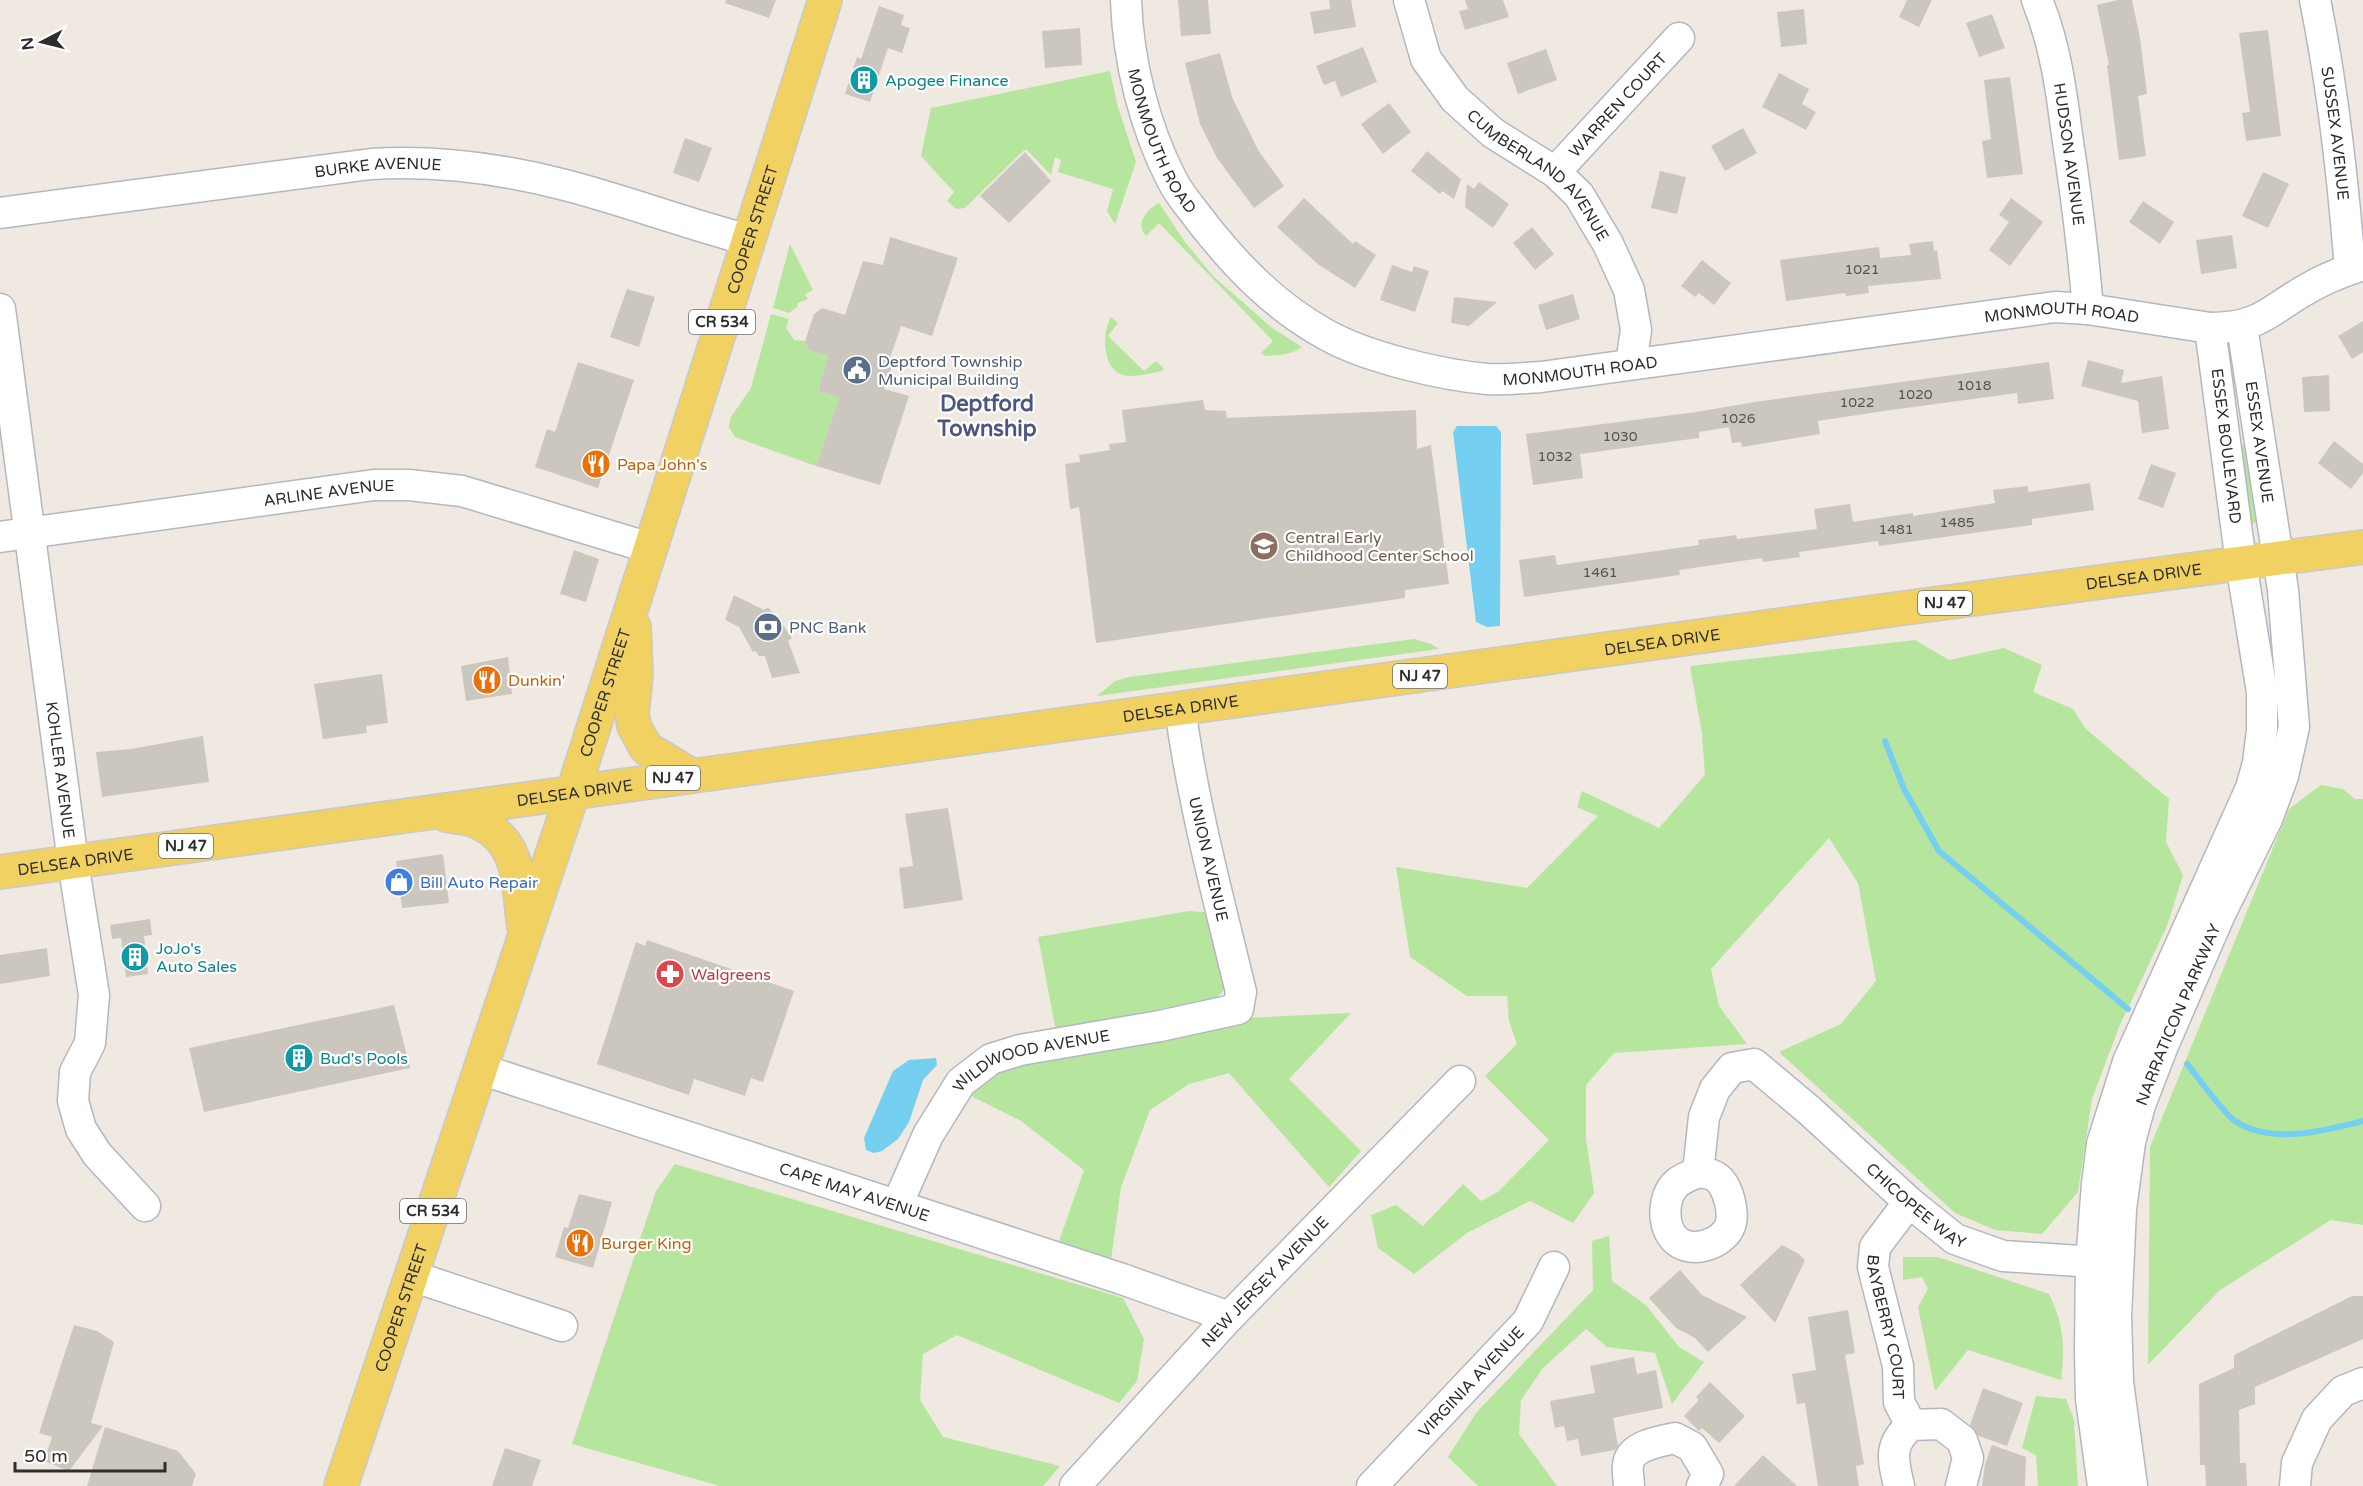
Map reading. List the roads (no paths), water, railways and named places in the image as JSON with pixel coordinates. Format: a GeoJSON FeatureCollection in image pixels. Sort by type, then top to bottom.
{"type":"FeatureCollection","features":[{"type":"Feature","properties":{"kind":"main road","name":"COOPER STREET"},"geometry":{"type":"LineString","coordinates":[[341,1486],[573,792],[825,0]]}},
{"type":"Feature","properties":{"kind":"main road","name":"DELSEA DRIVE"},"geometry":{"type":"LineString","coordinates":[[0,872],[2363,547]]}},
{"type":"Feature","properties":{"kind":"main road"},"geometry":{"type":"LineString","coordinates":[[633,603],[636,674],[632,713],[634,726],[646,748],[692,776]]}},
{"type":"Feature","properties":{"kind":"main road"},"geometry":{"type":"LineString","coordinates":[[426,812],[472,819],[494,831],[508,846],[517,867],[525,936]]}},
{"type":"Feature","properties":{"kind":"street","name":"MONMOUTH ROAD"},"geometry":{"type":"LineString","coordinates":[[1126,0],[1138,88],[1155,140],[1172,180],[1231,259],[1265,293],[1325,334],[1375,355],[1414,366],[1487,379],[1541,377],[2055,307],[2088,309],[2210,328],[2242,326],[2270,315],[2307,289],[2356,267]]}},
{"type":"Feature","properties":{"kind":"street","name":"CUMBERLAND AVENUE"},"geometry":{"type":"LineString","coordinates":[[1409,0],[1426,59],[1455,99],[1493,133],[1555,172],[1579,195],[1608,244],[1629,290],[1636,330],[1631,364]]}},
{"type":"Feature","properties":{"kind":"street","name":"HUDSON AVENUE"},"geometry":{"type":"LineString","coordinates":[[2037,0],[2048,27],[2057,66],[2080,218],[2088,309]]}},
{"type":"Feature","properties":{"kind":"street","name":"SUSSEX AVENUE"},"geometry":{"type":"LineString","coordinates":[[2315,0],[2325,49],[2345,210],[2356,267]]}},
{"type":"Feature","properties":{"kind":"street","name":"WARREN COURT"},"geometry":{"type":"LineString","coordinates":[[1555,172],[1679,38]]}},
{"type":"Feature","properties":{"kind":"street","name":"BURKE AVENUE"},"geometry":{"type":"LineString","coordinates":[[0,213],[371,164],[424,163],[508,173],[565,185],[748,240]]}},
{"type":"Feature","properties":{"kind":"street","name":"KOHLER AVENUE"},"geometry":{"type":"LineString","coordinates":[[0,309],[73,862],[94,995],[90,1042],[75,1072],[73,1101],[81,1129],[97,1154],[145,1206]]}},
{"type":"Feature","properties":{"kind":"street","name":"ESSEX AVENUE"},"geometry":{"type":"LineString","coordinates":[[2242,326],[2279,558]]}},
{"type":"Feature","properties":{"kind":"street","name":"ESSEX BOULEVARD"},"geometry":{"type":"LineString","coordinates":[[2210,328],[2241,563]]}},
{"type":"Feature","properties":{"kind":"street","name":"ARLINE AVENUE"},"geometry":{"type":"LineString","coordinates":[[0,537],[374,485],[409,485],[462,491],[650,548]]}},
{"type":"Feature","properties":{"kind":"street","name":"NARRATICON PARKWAY"},"geometry":{"type":"LineString","coordinates":[[2132,1486],[2118,1382],[2116,1317],[2104,1263],[2121,1209],[2130,1142],[2140,1106],[2162,1048],[2220,914],[2266,819],[2289,755],[2294,727],[2293,698],[2279,558]]}},
{"type":"Feature","properties":{"kind":"street","name":"NARRATICON PARKWAY"},"geometry":{"type":"LineString","coordinates":[[2103,1486],[2091,1399],[2104,1263],[2100,1164],[2113,1106],[2128,1062],[2230,837],[2251,788],[2258,763],[2262,730],[2262,692],[2241,563]]}},
{"type":"Feature","properties":{"kind":"street","name":"UNION AVENUE"},"geometry":{"type":"LineString","coordinates":[[1180,708],[1188,769],[1202,837],[1241,992],[1238,1009]]}},
{"type":"Feature","properties":{"kind":"street","name":"WILDWOOD AVENUE"},"geometry":{"type":"LineString","coordinates":[[897,1205],[928,1135],[961,1082],[991,1059],[1020,1050],[1160,1026],[1238,1009]]}},
{"type":"Feature","properties":{"kind":"street","name":"CHICOPEE WAY"},"geometry":{"type":"LineString","coordinates":[[1698,1172],[1704,1117],[1715,1089],[1732,1068],[1754,1064],[1810,1111],[1909,1202],[1955,1239],[2003,1256],[2104,1263]]}},
{"type":"Feature","properties":{"kind":"street","name":"CAPE MAY AVENUE"},"geometry":{"type":"LineString","coordinates":[[480,1069],[1122,1279],[1229,1317]]}},
{"type":"Feature","properties":{"kind":"street","name":"NEW JERSEY AVENUE"},"geometry":{"type":"LineString","coordinates":[[1075,1486],[1229,1317],[1460,1081]]}},
{"type":"Feature","properties":{"kind":"street","name":"BAYBERRY COURT"},"geometry":{"type":"LineString","coordinates":[[1909,1202],[1875,1247],[1873,1267],[1898,1366],[1899,1402],[1911,1425]]}},
{"type":"Feature","properties":{"kind":"street","name":"VIRGINIA AVENUE"},"geometry":{"type":"LineString","coordinates":[[1372,1486],[1528,1321],[1554,1267]]}},
{"type":"Feature","properties":{"kind":"street"},"geometry":{"type":"LineString","coordinates":[[412,1276],[562,1326]]}},
{"type":"Feature","properties":{"kind":"street"},"geometry":{"type":"LineString","coordinates":[[2295,1486],[2297,1463],[2317,1419],[2343,1391],[2363,1383]]}},
{"type":"Feature","properties":{"kind":"street"},"geometry":{"type":"LineString","coordinates":[[1899,1486],[1893,1461],[1898,1437],[1911,1425],[1941,1424],[1962,1440],[1968,1458],[1960,1486]]}},
{"type":"Feature","properties":{"kind":"street"},"geometry":{"type":"LineString","coordinates":[[1629,1486],[1627,1464],[1636,1451],[1648,1445],[1675,1438],[1692,1447],[1708,1474],[1702,1486]]}},
{"type":"Feature","properties":{"kind":"water"},"geometry":{"type":"Polygon","coordinates":[[[1457,426],[1496,426],[1501,432],[1500,626],[1487,627],[1476,622],[1453,432],[1457,426]]]}},
{"type":"Feature","properties":{"kind":"water"},"geometry":{"type":"Polygon","coordinates":[[[936,1058],[937,1065],[923,1080],[909,1122],[898,1139],[882,1151],[874,1153],[866,1150],[864,1138],[893,1071],[909,1060],[936,1058]]]}},
{"type":"Feature","properties":{"kind":"waterway"},"geometry":{"type":"LineString","coordinates":[[1885,741],[1904,789],[1939,851],[2128,1009]]}},
{"type":"Feature","properties":{"kind":"waterway"},"geometry":{"type":"LineString","coordinates":[[2187,1064],[2230,1117],[2249,1128],[2265,1133],[2298,1134],[2363,1121]]}},
{"type":"Feature","properties":{"kind":"place","name":"Apogee Finance"},"geometry":{"type":"Point","coordinates":[864,80]}},
{"type":"Feature","properties":{"kind":"place","name":"Deptford Township Municipal Building"},"geometry":{"type":"Point","coordinates":[857,370]}},
{"type":"Feature","properties":{"kind":"place","name":"Papa John's"},"geometry":{"type":"Point","coordinates":[596,464]}},
{"type":"Feature","properties":{"kind":"place","name":"Central Early Childhood Center School"},"geometry":{"type":"Point","coordinates":[1264,546]}},
{"type":"Feature","properties":{"kind":"place","name":"PNC Bank"},"geometry":{"type":"Point","coordinates":[768,627]}},
{"type":"Feature","properties":{"kind":"place","name":"Dunkin'"},"geometry":{"type":"Point","coordinates":[487,680]}},
{"type":"Feature","properties":{"kind":"place","name":"Bill Auto Repair"},"geometry":{"type":"Point","coordinates":[399,882]}},
{"type":"Feature","properties":{"kind":"place","name":"JoJo's Auto Sales"},"geometry":{"type":"Point","coordinates":[135,957]}},
{"type":"Feature","properties":{"kind":"place","name":"Walgreens"},"geometry":{"type":"Point","coordinates":[670,974]}},
{"type":"Feature","properties":{"kind":"place","name":"Bud's Pools"},"geometry":{"type":"Point","coordinates":[299,1058]}},
{"type":"Feature","properties":{"kind":"place","name":"Burger King"},"geometry":{"type":"Point","coordinates":[580,1243]}},
{"type":"Feature","properties":{"kind":"district","name":"Deptford Township"},"geometry":{"type":"Point","coordinates":[987,416]}}]}
